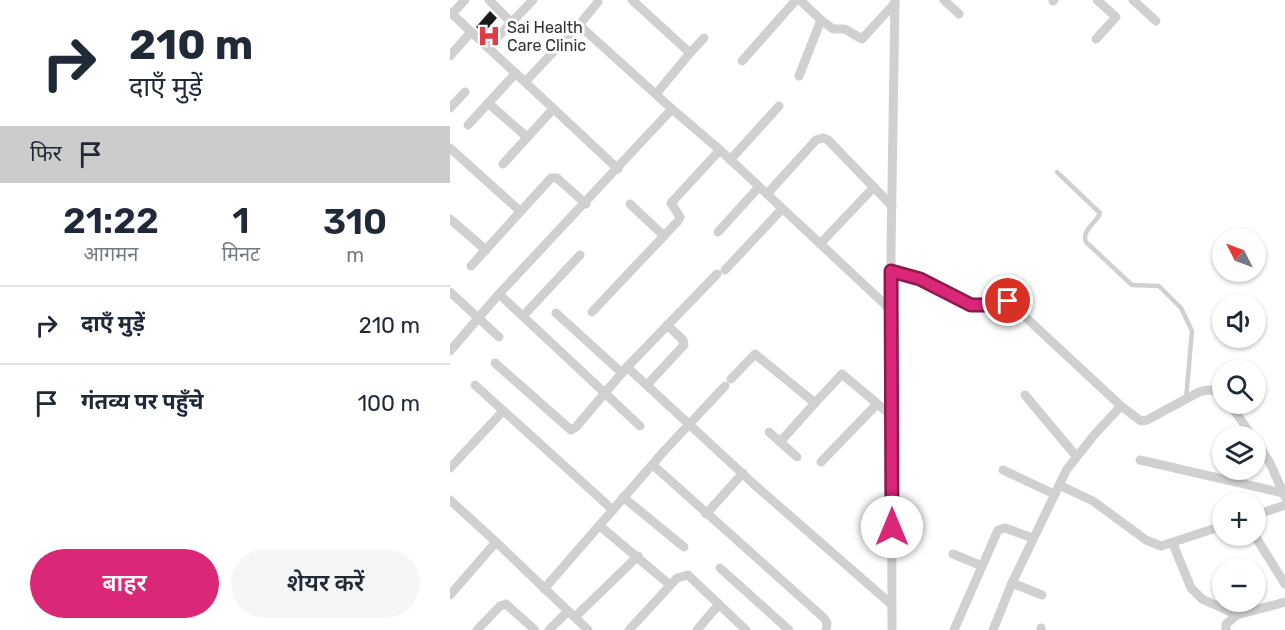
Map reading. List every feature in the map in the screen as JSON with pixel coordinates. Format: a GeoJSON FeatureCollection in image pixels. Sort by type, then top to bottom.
{"type":"FeatureCollection","features":[{"type":"Feature","properties":{"kind":"street"},"geometry":{"type":"LineString","coordinates":[[465,0],[451,13],[618,169]]}},
{"type":"Feature","properties":{"kind":"street"},"geometry":{"type":"LineString","coordinates":[[489,0],[512,23]]}},
{"type":"Feature","properties":{"kind":"street"},"geometry":{"type":"LineString","coordinates":[[488,47],[533,0]]}},
{"type":"Feature","properties":{"kind":"street"},"geometry":{"type":"LineString","coordinates":[[632,0],[690,52]]}},
{"type":"Feature","properties":{"kind":"street"},"geometry":{"type":"LineString","coordinates":[[742,61],[798,0],[832,29],[845,29],[862,39],[895,1]]}},
{"type":"Feature","properties":{"kind":"street"},"geometry":{"type":"LineString","coordinates":[[944,0],[959,14]]}},
{"type":"Feature","properties":{"kind":"street"},"geometry":{"type":"LineString","coordinates":[[1096,39],[1116,17],[1097,0]]}},
{"type":"Feature","properties":{"kind":"street"},"geometry":{"type":"LineString","coordinates":[[1132,0],[1156,21]]}},
{"type":"Feature","properties":{"kind":"street"},"geometry":{"type":"LineString","coordinates":[[892,630],[891,271],[895,1]]}},
{"type":"Feature","properties":{"kind":"street"},"geometry":{"type":"LineString","coordinates":[[525,82],[598,2]]}},
{"type":"Feature","properties":{"kind":"street"},"geometry":{"type":"LineString","coordinates":[[799,76],[821,20]]}},
{"type":"Feature","properties":{"kind":"street"},"geometry":{"type":"LineString","coordinates":[[579,25],[720,150],[892,311]]}},
{"type":"Feature","properties":{"kind":"street"},"geometry":{"type":"LineString","coordinates":[[450,56],[471,32]]}},
{"type":"Feature","properties":{"kind":"street"},"geometry":{"type":"LineString","coordinates":[[656,94],[704,38]]}},
{"type":"Feature","properties":{"kind":"street"},"geometry":{"type":"LineString","coordinates":[[468,125],[516,73]]}},
{"type":"Feature","properties":{"kind":"street"},"geometry":{"type":"LineString","coordinates":[[450,108],[465,92]]}},
{"type":"Feature","properties":{"kind":"street"},"geometry":{"type":"LineString","coordinates":[[488,103],[527,137]]}},
{"type":"Feature","properties":{"kind":"street"},"geometry":{"type":"LineString","coordinates":[[730,160],[779,106]]}},
{"type":"Feature","properties":{"kind":"street"},"geometry":{"type":"LineString","coordinates":[[503,164],[553,109]]}},
{"type":"Feature","properties":{"kind":"street"},"geometry":{"type":"LineString","coordinates":[[450,351],[672,109]]}},
{"type":"Feature","properties":{"kind":"street"},"geometry":{"type":"LineString","coordinates":[[766,195],[820,138],[828,140],[892,206]]}},
{"type":"Feature","properties":{"kind":"street"},"geometry":{"type":"LineString","coordinates":[[450,148],[520,211]]}},
{"type":"Feature","properties":{"kind":"street"},"geometry":{"type":"LineString","coordinates":[[592,312],[680,217],[671,206],[673,199],[720,150]]}},
{"type":"Feature","properties":{"kind":"street"},"geometry":{"type":"LineString","coordinates":[[471,266],[551,178],[557,178],[586,204]]}},
{"type":"Feature","properties":{"kind":"street"},"geometry":{"type":"LineString","coordinates":[[718,231],[759,187]]}},
{"type":"Feature","properties":{"kind":"street"},"geometry":{"type":"LineString","coordinates":[[820,244],[874,187]]}},
{"type":"Feature","properties":{"kind":"street"},"geometry":{"type":"LineString","coordinates":[[630,204],[664,236]]}},
{"type":"Feature","properties":{"kind":"street"},"geometry":{"type":"LineString","coordinates":[[495,363],[571,430],[667,325],[782,209]]}},
{"type":"Feature","properties":{"kind":"street"},"geometry":{"type":"LineString","coordinates":[[450,219],[486,250]]}},
{"type":"Feature","properties":{"kind":"street"},"geometry":{"type":"LineString","coordinates":[[523,316],[580,255]]}},
{"type":"Feature","properties":{"kind":"street"},"geometry":{"type":"LineString","coordinates":[[891,271],[920,279],[971,305],[983,305],[1002,299],[1008,301],[1121,406],[1141,421],[1207,389],[1212,390]]}},
{"type":"Feature","properties":{"kind":"street"},"geometry":{"type":"LineString","coordinates":[[450,292],[499,337]]}},
{"type":"Feature","properties":{"kind":"street"},"geometry":{"type":"LineString","coordinates":[[500,294],[640,426]]}},
{"type":"Feature","properties":{"kind":"street"},"geometry":{"type":"LineString","coordinates":[[556,313],[625,370],[647,385],[891,604]]}},
{"type":"Feature","properties":{"kind":"street"},"geometry":{"type":"LineString","coordinates":[[647,385],[684,345],[683,340],[667,325]]}},
{"type":"Feature","properties":{"kind":"street"},"geometry":{"type":"LineString","coordinates":[[544,589],[623,497],[755,354],[815,403]]}},
{"type":"Feature","properties":{"kind":"street"},"geometry":{"type":"LineString","coordinates":[[780,442],[838,375],[842,374],[892,416]]}},
{"type":"Feature","properties":{"kind":"street"},"geometry":{"type":"LineString","coordinates":[[475,385],[613,510]]}},
{"type":"Feature","properties":{"kind":"street"},"geometry":{"type":"LineString","coordinates":[[1025,395],[1076,456]]}},
{"type":"Feature","properties":{"kind":"street"},"geometry":{"type":"LineString","coordinates":[[821,462],[877,404]]}},
{"type":"Feature","properties":{"kind":"street"},"geometry":{"type":"LineString","coordinates":[[993,630],[1012,582],[1056,490],[1076,456],[1121,406]]}},
{"type":"Feature","properties":{"kind":"street"},"geometry":{"type":"LineString","coordinates":[[450,468],[503,411]]}},
{"type":"Feature","properties":{"kind":"street"},"geometry":{"type":"LineString","coordinates":[[769,432],[797,458]]}},
{"type":"Feature","properties":{"kind":"street"},"geometry":{"type":"LineString","coordinates":[[1266,457],[1284,495]]}},
{"type":"Feature","properties":{"kind":"street"},"geometry":{"type":"LineString","coordinates":[[1140,460],[1284,495]]}},
{"type":"Feature","properties":{"kind":"street"},"geometry":{"type":"LineString","coordinates":[[652,465],[824,618],[827,623],[826,630]]}},
{"type":"Feature","properties":{"kind":"street"},"geometry":{"type":"LineString","coordinates":[[1003,470],[1093,501],[1154,544],[1161,546],[1212,530]]}},
{"type":"Feature","properties":{"kind":"street"},"geometry":{"type":"LineString","coordinates":[[706,514],[743,473]]}},
{"type":"Feature","properties":{"kind":"street"},"geometry":{"type":"LineString","coordinates":[[623,497],[684,547]]}},
{"type":"Feature","properties":{"kind":"street"},"geometry":{"type":"LineString","coordinates":[[450,500],[588,630]]}},
{"type":"Feature","properties":{"kind":"street"},"geometry":{"type":"LineString","coordinates":[[1266,512],[1285,505]]}},
{"type":"Feature","properties":{"kind":"street"},"geometry":{"type":"LineString","coordinates":[[600,526],[670,585]]}},
{"type":"Feature","properties":{"kind":"street"},"geometry":{"type":"LineString","coordinates":[[954,630],[996,534],[1002,528],[1033,538]]}},
{"type":"Feature","properties":{"kind":"street"},"geometry":{"type":"LineString","coordinates":[[450,595],[496,543]]}},
{"type":"Feature","properties":{"kind":"street"},"geometry":{"type":"LineString","coordinates":[[1173,544],[1191,588],[1202,599],[1237,615]]}},
{"type":"Feature","properties":{"kind":"street"},"geometry":{"type":"LineString","coordinates":[[1261,546],[1285,584]]}},
{"type":"Feature","properties":{"kind":"street"},"geometry":{"type":"LineString","coordinates":[[953,554],[982,566]]}},
{"type":"Feature","properties":{"kind":"street"},"geometry":{"type":"LineString","coordinates":[[549,630],[638,556]]}},
{"type":"Feature","properties":{"kind":"street"},"geometry":{"type":"LineString","coordinates":[[720,568],[789,630]]}},
{"type":"Feature","properties":{"kind":"street"},"geometry":{"type":"LineString","coordinates":[[629,630],[677,578],[688,575],[746,630]]}},
{"type":"Feature","properties":{"kind":"street"},"geometry":{"type":"LineString","coordinates":[[1012,582],[1042,595]]}},
{"type":"Feature","properties":{"kind":"street"},"geometry":{"type":"LineString","coordinates":[[1226,630],[1226,624],[1237,615],[1285,602]]}},
{"type":"Feature","properties":{"kind":"street"},"geometry":{"type":"LineString","coordinates":[[477,630],[500,606],[506,604],[535,630]]}},
{"type":"Feature","properties":{"kind":"street"},"geometry":{"type":"LineString","coordinates":[[697,630],[719,604]]}},
{"type":"Feature","properties":{"kind":"lane"},"geometry":{"type":"LineString","coordinates":[[1057,172],[1100,213],[1099,218],[1085,234],[1086,242],[1132,285],[1159,286],[1164,289],[1185,314],[1192,331],[1186,399]]}},
{"type":"Feature","properties":{"kind":"building"},"geometry":{"type":"Polygon","coordinates":[[[490,11],[497,18],[483,34],[476,27],[490,11]]]}},
{"type":"Feature","properties":{"kind":"place","name":"Sai Health Care Clinic"},"geometry":{"type":"Point","coordinates":[489,36]}},
{"type":"Feature","properties":{"kind":"route"},"geometry":{"type":"LineString","coordinates":[[892,527],[891,271],[913,276],[971,305],[983,305],[1002,299],[1008,301]]}}]}
